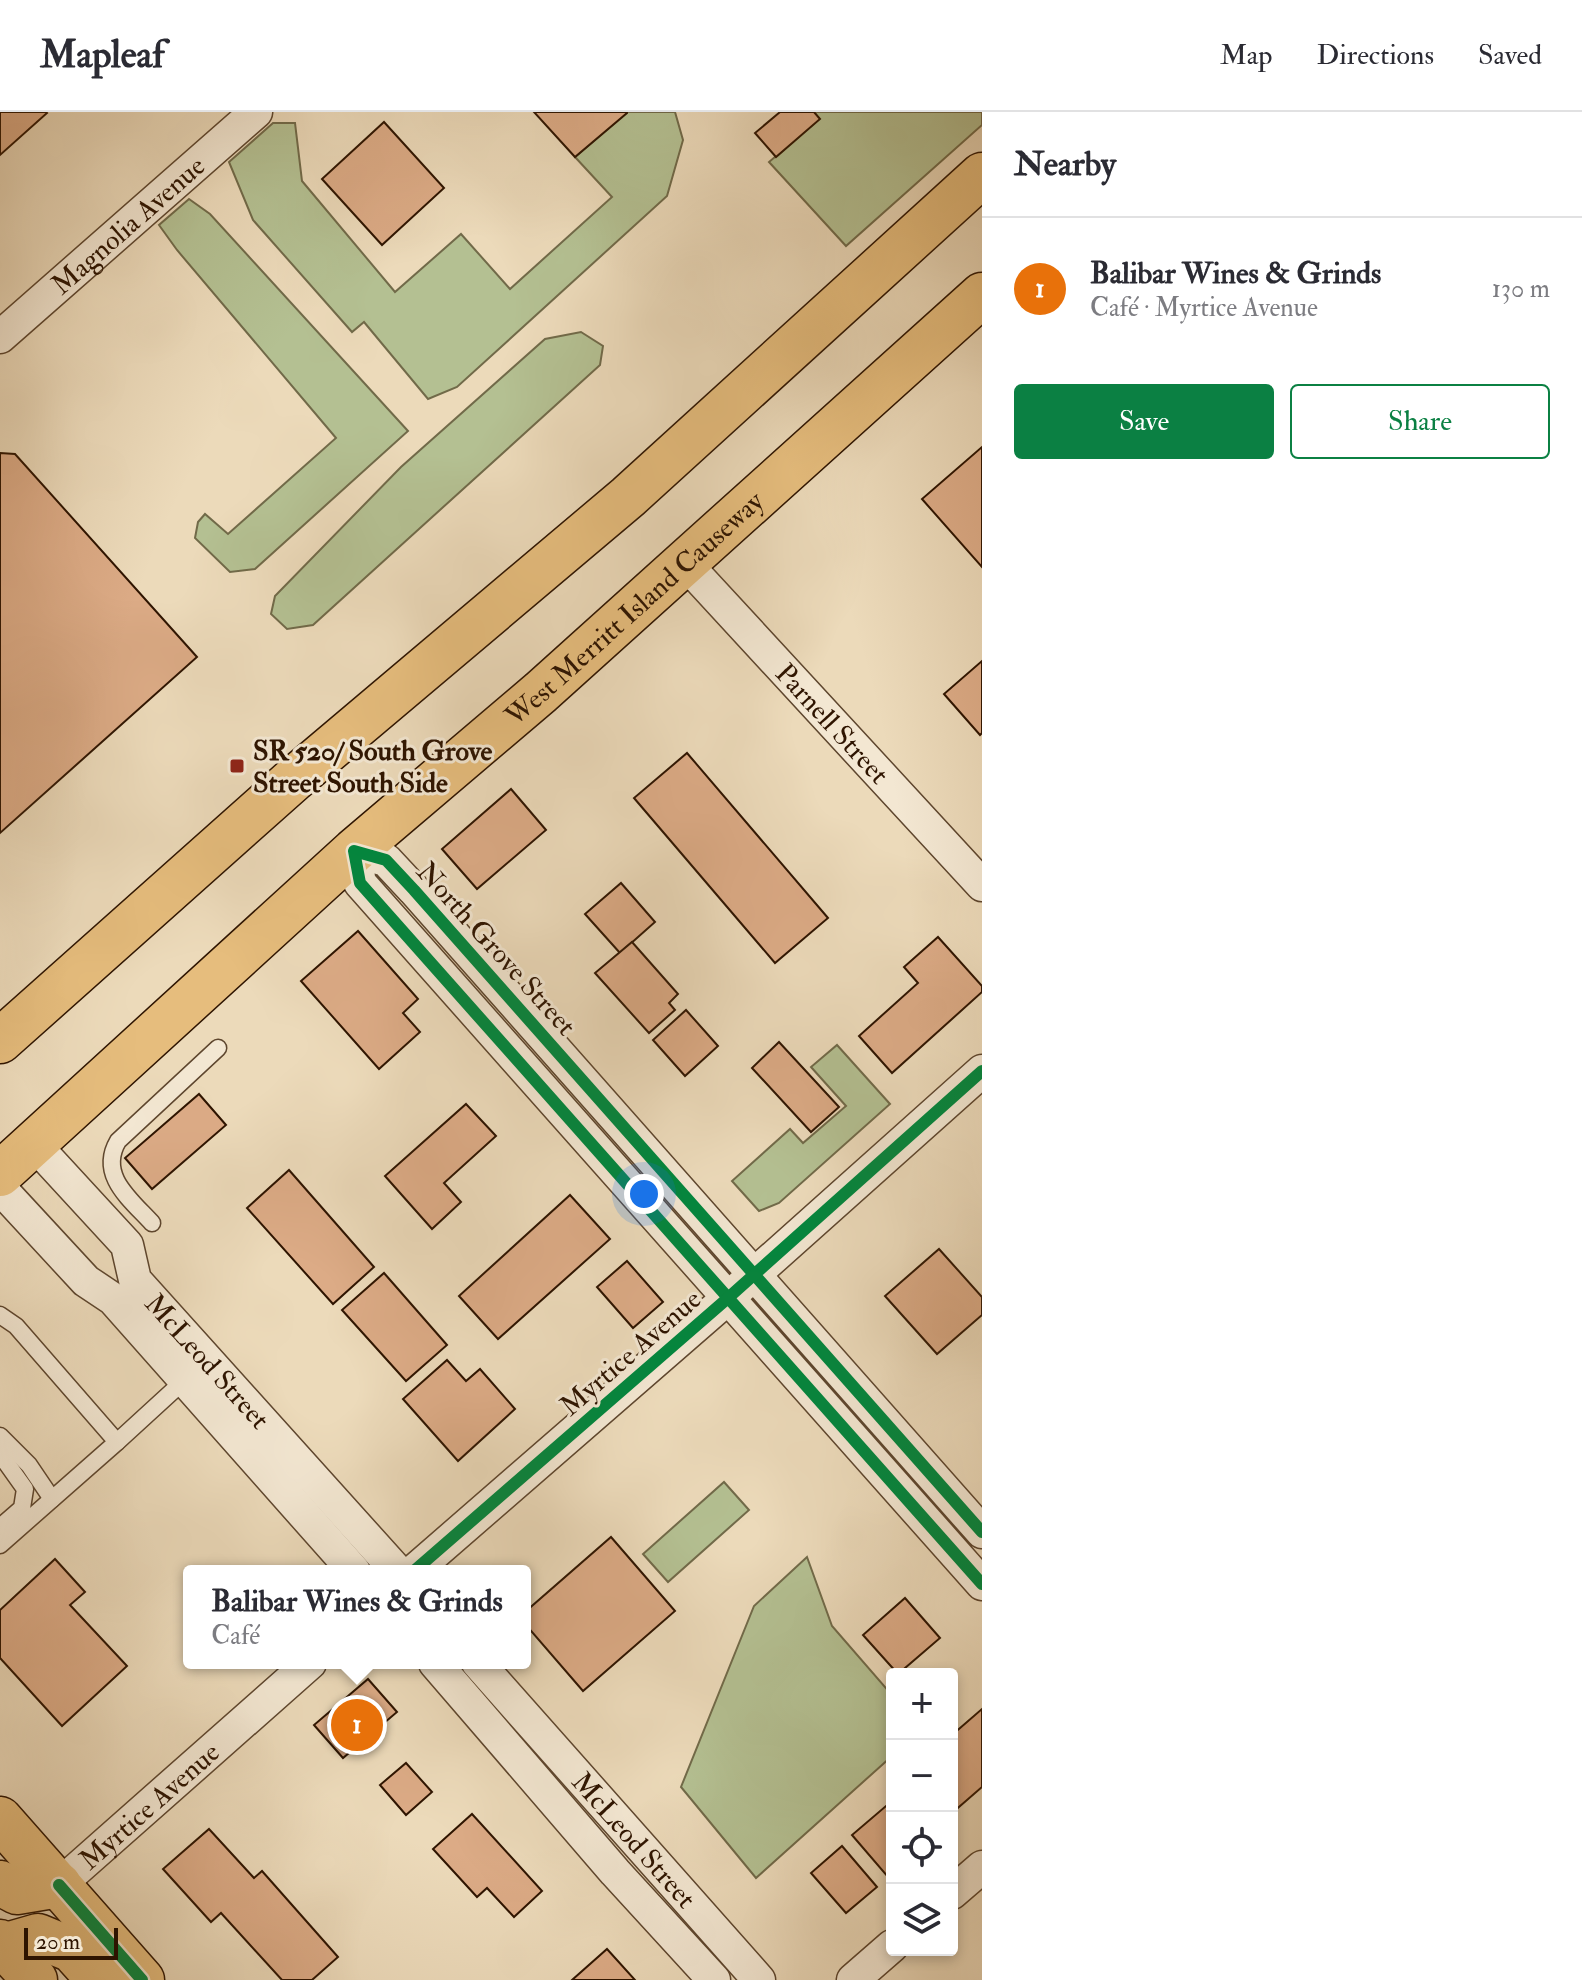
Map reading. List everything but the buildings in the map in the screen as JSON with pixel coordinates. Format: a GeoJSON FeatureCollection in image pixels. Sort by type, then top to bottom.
{"type":"FeatureCollection","features":[{"type":"Feature","properties":{"kind":"main road"},"geometry":{"type":"LineString","coordinates":[[0,1041],[294,779],[628,497],[982,175]]}},
{"type":"Feature","properties":{"kind":"main road","name":"West Merritt Island Causeway"},"geometry":{"type":"LineString","coordinates":[[0,1174],[354,851],[541,692],[982,295]]}},
{"type":"Feature","properties":{"kind":"main road"},"geometry":{"type":"LineString","coordinates":[[0,1819],[142,1980]]}},
{"type":"Feature","properties":{"kind":"main road"},"geometry":{"type":"LineString","coordinates":[[0,1883],[17,1892],[59,1885]]}},
{"type":"Feature","properties":{"kind":"main road"},"geometry":{"type":"LineString","coordinates":[[1,1945],[38,1936],[72,1950],[99,1980]]}},
{"type":"Feature","properties":{"kind":"main road"},"geometry":{"type":"LineString","coordinates":[[1,1945],[35,1980]]}},
{"type":"Feature","properties":{"kind":"street","name":"Magnolia Avenue"},"geometry":{"type":"LineString","coordinates":[[0,337],[256,112]]}},
{"type":"Feature","properties":{"kind":"street","name":"Parnell Street"},"geometry":{"type":"LineString","coordinates":[[685,563],[982,885]]}},
{"type":"Feature","properties":{"kind":"street","name":"North Grove Street"},"geometry":{"type":"LineString","coordinates":[[354,851],[386,860],[982,1532]]}},
{"type":"Feature","properties":{"kind":"street"},"geometry":{"type":"LineString","coordinates":[[354,851],[360,883],[982,1584]]}},
{"type":"Feature","properties":{"kind":"street"},"geometry":{"type":"LineString","coordinates":[[497,1038],[524,1014]]}},
{"type":"Feature","properties":{"kind":"street","name":"Myrtice Avenue"},"geometry":{"type":"LineString","coordinates":[[421,1565],[728,1298],[982,1071]]}},
{"type":"Feature","properties":{"kind":"street","name":"McLeod Street"},"geometry":{"type":"LineString","coordinates":[[34,1144],[127,1245],[135,1280],[196,1370],[349,1565]]}},
{"type":"Feature","properties":{"kind":"street","name":"McLeod Street"},"geometry":{"type":"LineString","coordinates":[[0,1188],[86,1281],[113,1299],[196,1370],[391,1565]]}},
{"type":"Feature","properties":{"kind":"street"},"geometry":{"type":"LineString","coordinates":[[871,1459],[898,1439]]}},
{"type":"Feature","properties":{"kind":"street","name":"Myrtice Avenue"},"geometry":{"type":"LineString","coordinates":[[59,1885],[303,1669]]}},
{"type":"Feature","properties":{"kind":"street","name":"McLeod Street"},"geometry":{"type":"LineString","coordinates":[[440,1669],[714,1980]]}},
{"type":"Feature","properties":{"kind":"street","name":"McLeod Street"},"geometry":{"type":"LineString","coordinates":[[483,1669],[759,1980]]}},
{"type":"Feature","properties":{"kind":"street"},"geometry":{"type":"LineString","coordinates":[[570,1819],[596,1797]]}},
{"type":"Feature","properties":{"kind":"street"},"geometry":{"type":"LineString","coordinates":[[958,1888],[982,1867]]}},
{"type":"Feature","properties":{"kind":"street"},"geometry":{"type":"LineString","coordinates":[[853,1980],[886,1951]]}},
{"type":"Feature","properties":{"kind":"lane"},"geometry":{"type":"LineString","coordinates":[[152,1223],[123,1191],[112,1172],[110,1155],[118,1141],[218,1048]]}},
{"type":"Feature","properties":{"kind":"lane"},"geometry":{"type":"LineString","coordinates":[[0,1315],[16,1326],[117,1442]]}},
{"type":"Feature","properties":{"kind":"lane"},"geometry":{"type":"LineString","coordinates":[[0,1545],[196,1370]]}},
{"type":"Feature","properties":{"kind":"lane"},"geometry":{"type":"LineString","coordinates":[[0,1436],[29,1465],[52,1499]]}},
{"type":"Feature","properties":{"kind":"lane"},"geometry":{"type":"LineString","coordinates":[[0,1454],[25,1489],[22,1508],[0,1527]]}},
{"type":"Feature","properties":{"kind":"green space"},"geometry":{"type":"Polygon","coordinates":[[[627,112],[675,112],[683,140],[667,196],[457,387],[428,399],[364,322],[352,332],[253,220],[229,162],[273,123],[295,123],[302,181],[395,292],[461,234],[510,289],[612,197],[575,157],[627,112]]]}},
{"type":"Feature","properties":{"kind":"green space"},"geometry":{"type":"Polygon","coordinates":[[[814,112],[982,112],[982,125],[846,246],[769,162],[819,119],[814,112]]]}},
{"type":"Feature","properties":{"kind":"green space"},"geometry":{"type":"Polygon","coordinates":[[[189,199],[210,214],[408,431],[255,569],[230,572],[195,538],[198,522],[205,514],[228,534],[336,438],[159,225],[189,199]]]}},
{"type":"Feature","properties":{"kind":"green space"},"geometry":{"type":"Polygon","coordinates":[[[581,332],[603,346],[600,365],[313,625],[287,629],[271,614],[275,596],[401,467],[545,339],[581,332]]]}},
{"type":"Feature","properties":{"kind":"green space"},"geometry":{"type":"Polygon","coordinates":[[[837,1045],[890,1104],[779,1203],[759,1211],[732,1181],[790,1129],[803,1143],[846,1106],[811,1067],[837,1045]]]}},
{"type":"Feature","properties":{"kind":"green space"},"geometry":{"type":"Polygon","coordinates":[[[724,1482],[749,1510],[668,1582],[643,1554],[724,1482]]]}},
{"type":"Feature","properties":{"kind":"green space"},"geometry":{"type":"Polygon","coordinates":[[[807,1557],[832,1626],[886,1688],[886,1761],[756,1878],[681,1787],[754,1606],[807,1557]]]}},
{"type":"Feature","properties":{"kind":"cycle path"},"geometry":{"type":"LineString","coordinates":[[982,1532],[414,890],[386,860],[354,851],[360,883],[982,1584]]}},
{"type":"Feature","properties":{"kind":"cycle path"},"geometry":{"type":"LineString","coordinates":[[421,1565],[728,1298],[982,1071]]}},
{"type":"Feature","properties":{"kind":"cycle path"},"geometry":{"type":"LineString","coordinates":[[59,1885],[142,1980]]}},
{"type":"Feature","properties":{"kind":"place","name":"SR 520/ South Grove Street South Side"},"geometry":{"type":"Point","coordinates":[237,766]}},
{"type":"Feature","properties":{"kind":"place","name":"Balibar Wines & Grinds"},"geometry":{"type":"Point","coordinates":[357,1725]}}]}
